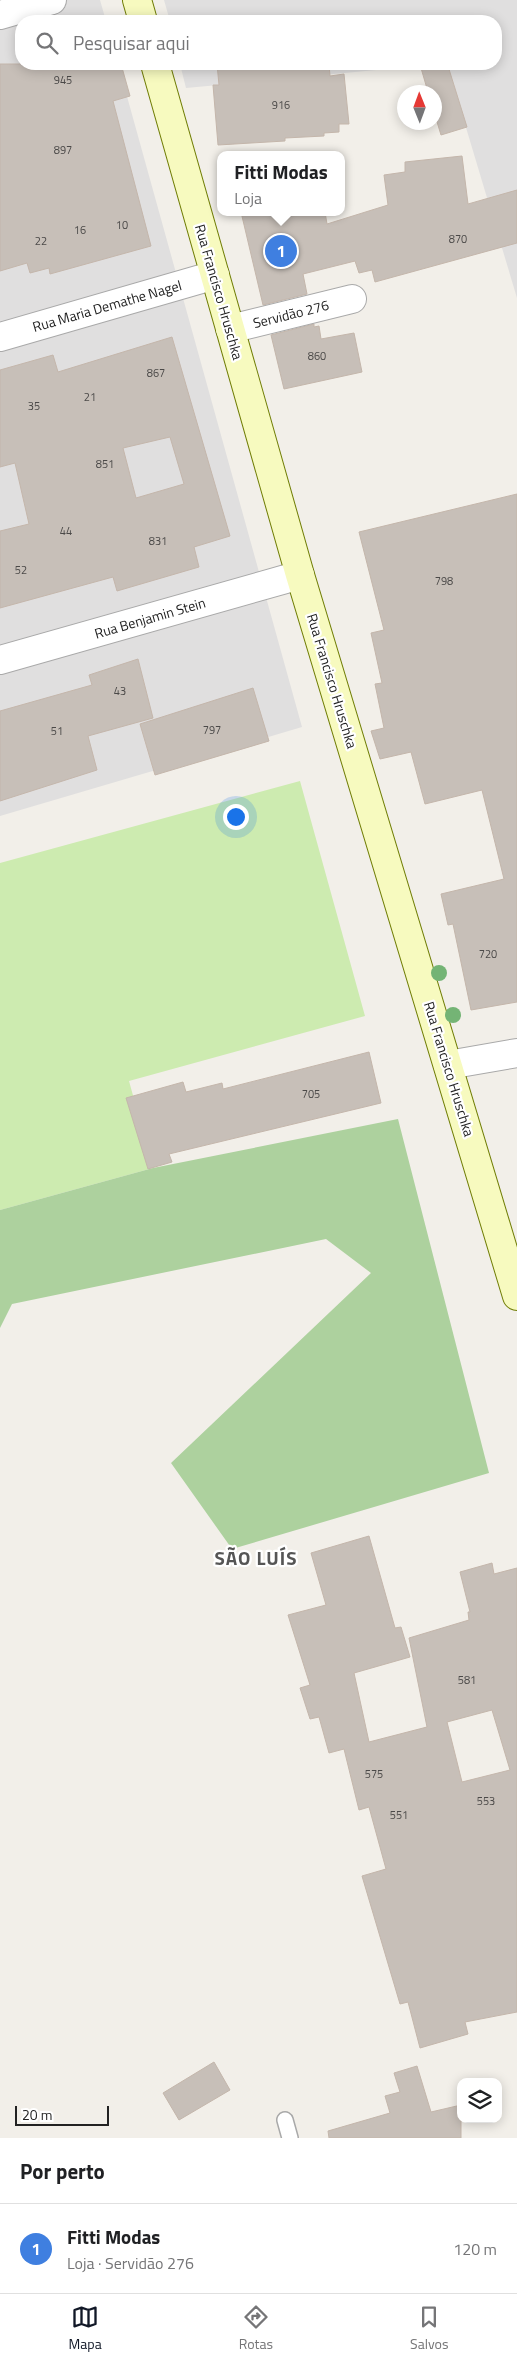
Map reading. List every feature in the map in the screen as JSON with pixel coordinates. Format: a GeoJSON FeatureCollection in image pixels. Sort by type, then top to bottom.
{"type":"FeatureCollection","features":[{"type":"Feature","properties":{"kind":"main road"},"geometry":{"type":"LineString","coordinates":[[137,0],[141,15]]}},
{"type":"Feature","properties":{"kind":"main road","name":"Rua Francisco Hruschka"},"geometry":{"type":"LineString","coordinates":[[157,70],[300,575],[517,1296]]}},
{"type":"Feature","properties":{"kind":"street"},"geometry":{"type":"LineString","coordinates":[[0,15],[52,0]]}},
{"type":"Feature","properties":{"kind":"street","name":"Rua Maria Demathe Nagel"},"geometry":{"type":"LineString","coordinates":[[0,337],[215,275]]}},
{"type":"Feature","properties":{"kind":"street","name":"Servidão 276"},"geometry":{"type":"LineString","coordinates":[[230,329],[352,298]]}},
{"type":"Feature","properties":{"kind":"street","name":"Rua Benjamin Stein"},"geometry":{"type":"LineString","coordinates":[[0,660],[300,575]]}},
{"type":"Feature","properties":{"kind":"street"},"geometry":{"type":"LineString","coordinates":[[448,1065],[517,1053]]}},
{"type":"Feature","properties":{"kind":"lane"},"geometry":{"type":"LineString","coordinates":[[285,2120],[290,2138]]}},
{"type":"Feature","properties":{"kind":"shaded area"},"geometry":{"type":"Polygon","coordinates":[[[0,0],[100,0],[104,15],[15,15],[15,70],[120,70],[302,727],[0,816],[0,0]]]}},
{"type":"Feature","properties":{"kind":"shaded area"},"geometry":{"type":"Polygon","coordinates":[[[164,0],[517,0],[517,298],[449,70],[502,70],[502,15],[168,15],[164,0]]]}},
{"type":"Feature","properties":{"kind":"shaded area"},"geometry":{"type":"Polygon","coordinates":[[[182,70],[376,70],[186,88],[182,70]]]}},
{"type":"Feature","properties":{"kind":"green space"},"geometry":{"type":"Polygon","coordinates":[[[300,781],[365,1016],[129,1081],[153,1168],[0,1210],[0,863],[300,781]]]}},
{"type":"Feature","properties":{"kind":"green space"},"geometry":{"type":"Polygon","coordinates":[[[398,1119],[489,1473],[232,1549],[171,1463],[371,1273],[326,1239],[12,1304],[0,1328],[0,1210],[153,1168],[398,1119]]]}},
{"type":"Feature","properties":{"kind":"building"},"geometry":{"type":"Polygon","coordinates":[[[0,64],[15,64],[15,70],[123,70],[130,96],[113,101],[151,246],[50,274],[49,268],[30,273],[27,263],[0,271],[0,64]]]}},
{"type":"Feature","properties":{"kind":"building"},"geometry":{"type":"Polygon","coordinates":[[[218,70],[330,70],[330,76],[344,74],[349,124],[339,124],[339,132],[324,133],[324,136],[285,138],[285,141],[218,145],[213,85],[219,85],[218,70]]]}},
{"type":"Feature","properties":{"kind":"building"},"geometry":{"type":"Polygon","coordinates":[[[422,70],[449,70],[467,127],[441,135],[439,130],[442,130],[442,85],[426,85],[422,70]]]}},
{"type":"Feature","properties":{"kind":"building"},"geometry":{"type":"Polygon","coordinates":[[[462,156],[468,204],[517,190],[517,243],[375,282],[372,270],[359,273],[355,261],[303,274],[307,294],[263,305],[242,216],[326,216],[327,224],[388,205],[384,175],[405,172],[405,162],[462,156]]]}},
{"type":"Feature","properties":{"kind":"building"},"geometry":{"type":"Polygon","coordinates":[[[314,324],[314,327],[319,326],[321,339],[354,333],[362,372],[284,389],[271,335],[314,324]]]}},
{"type":"Feature","properties":{"kind":"building"},"geometry":{"type":"Polygon","coordinates":[[[172,337],[230,536],[194,547],[199,567],[117,591],[113,577],[0,608],[0,531],[29,524],[15,463],[0,467],[0,370],[53,355],[58,372],[172,337]],[[170,437],[123,448],[136,498],[184,484],[170,437]]]}},
{"type":"Feature","properties":{"kind":"building"},"geometry":{"type":"Polygon","coordinates":[[[517,494],[517,1002],[471,1010],[453,924],[448,925],[441,894],[504,879],[482,790],[425,804],[411,752],[380,759],[371,731],[384,728],[375,684],[382,683],[371,633],[384,630],[359,532],[517,494]]]}},
{"type":"Feature","properties":{"kind":"building"},"geometry":{"type":"Polygon","coordinates":[[[138,659],[153,718],[88,736],[97,770],[0,801],[0,711],[92,685],[89,675],[138,659]]]}},
{"type":"Feature","properties":{"kind":"building"},"geometry":{"type":"Polygon","coordinates":[[[253,688],[269,741],[155,775],[140,724],[253,688]]]}},
{"type":"Feature","properties":{"kind":"building"},"geometry":{"type":"Polygon","coordinates":[[[369,1052],[381,1103],[169,1154],[172,1162],[148,1169],[126,1098],[183,1082],[186,1092],[222,1083],[223,1089],[369,1052]]]}},
{"type":"Feature","properties":{"kind":"building"},"geometry":{"type":"Polygon","coordinates":[[[369,1536],[395,1628],[401,1627],[410,1657],[354,1673],[369,1742],[427,1727],[409,1638],[469,1620],[468,1612],[470,1612],[460,1572],[492,1563],[494,1574],[517,1568],[517,2012],[465,2022],[468,2034],[420,2048],[408,2002],[400,2004],[362,1876],[386,1869],[369,1807],[359,1810],[344,1749],[329,1753],[319,1717],[310,1719],[300,1688],[310,1685],[288,1615],[326,1605],[311,1553],[369,1536]],[[492,1710],[447,1722],[462,1782],[510,1770],[492,1710]]]}},
{"type":"Feature","properties":{"kind":"building"},"geometry":{"type":"Polygon","coordinates":[[[214,2062],[230,2090],[179,2120],[163,2093],[214,2062]]]}},
{"type":"Feature","properties":{"kind":"building"},"geometry":{"type":"Polygon","coordinates":[[[417,2066],[431,2112],[457,2106],[457,2123],[461,2123],[461,2138],[329,2138],[328,2131],[390,2113],[385,2096],[400,2092],[394,2073],[417,2066]]]}},
{"type":"Feature","properties":{"kind":"place","name":"Fitti Modas"},"geometry":{"type":"Point","coordinates":[281,251]}},
{"type":"Feature","properties":{"kind":"district","name":"SÃO LUÍS"},"geometry":{"type":"Point","coordinates":[256,1558]}}]}
